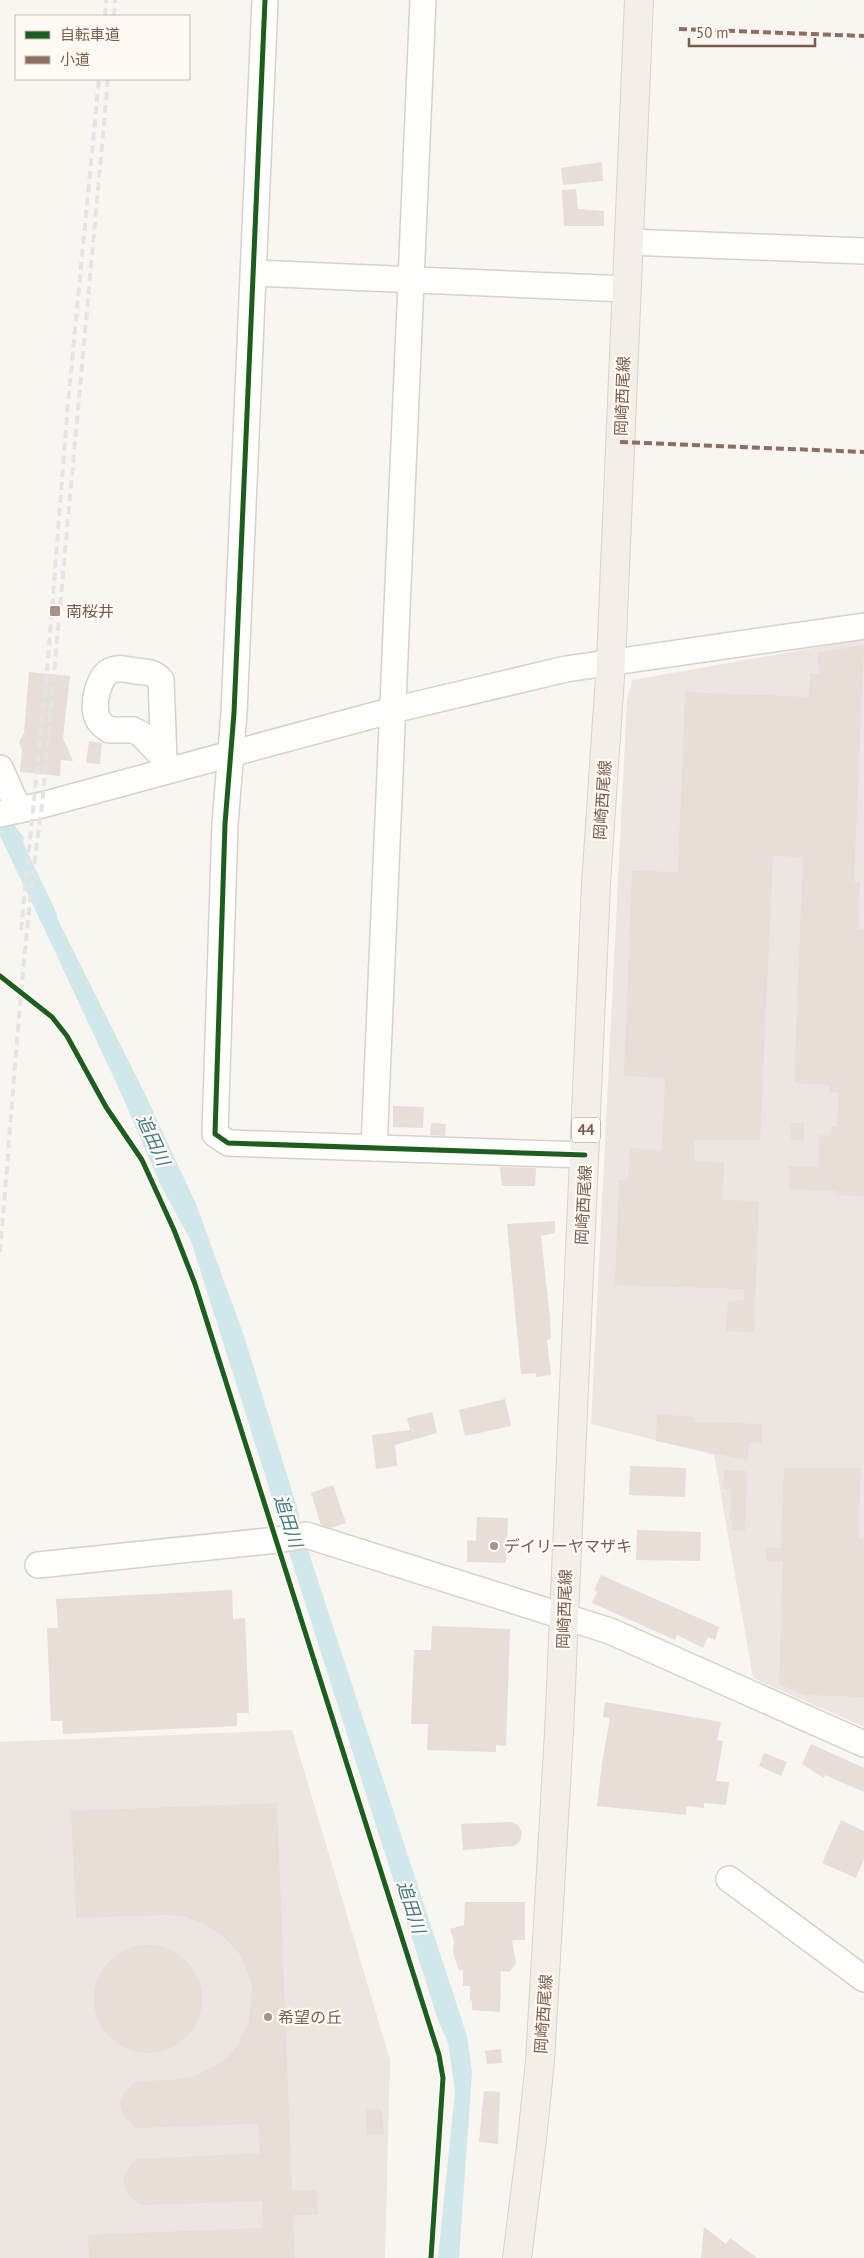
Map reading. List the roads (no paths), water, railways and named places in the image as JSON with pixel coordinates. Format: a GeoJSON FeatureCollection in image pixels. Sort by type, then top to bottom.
{"type":"FeatureCollection","features":[{"type":"Feature","properties":{"kind":"main road","name":"岡崎西尾線"},"geometry":{"type":"LineString","coordinates":[[517,2258],[532,2139],[540,2052],[560,1732],[596,884],[611,662],[639,0]]}},
{"type":"Feature","properties":{"kind":"street"},"geometry":{"type":"LineString","coordinates":[[264,0],[234,713],[229,753],[215,1134],[228,1143],[585,1155]]}},
{"type":"Feature","properties":{"kind":"street"},"geometry":{"type":"LineString","coordinates":[[374,1148],[423,0]]}},
{"type":"Feature","properties":{"kind":"street"},"geometry":{"type":"LineString","coordinates":[[629,242],[864,251]]}},
{"type":"Feature","properties":{"kind":"street"},"geometry":{"type":"LineString","coordinates":[[254,273],[626,289]]}},
{"type":"Feature","properties":{"kind":"street"},"geometry":{"type":"LineString","coordinates":[[0,768],[10,812],[165,764],[229,753],[393,710],[566,669],[864,626]]}},
{"type":"Feature","properties":{"kind":"street"},"geometry":{"type":"LineString","coordinates":[[38,1565],[277,1540],[306,1535],[610,1631],[864,1744]]}},
{"type":"Feature","properties":{"kind":"street"},"geometry":{"type":"LineString","coordinates":[[729,1879],[864,1980]]}},
{"type":"Feature","properties":{"kind":"water"},"geometry":{"type":"Polygon","coordinates":[[[15,827],[24,837],[20,866],[3,833],[15,827]]]}},
{"type":"Feature","properties":{"kind":"water"},"geometry":{"type":"Polygon","coordinates":[[[39,882],[145,1094],[196,1204],[244,1336],[299,1514],[298,1531],[283,1532],[191,1241],[161,1186],[120,1091],[36,911],[39,882]]]}},
{"type":"Feature","properties":{"kind":"water"},"geometry":{"type":"Polygon","coordinates":[[[305,1541],[467,2036],[472,2072],[459,2258],[438,2258],[455,2091],[448,2043],[438,2020],[286,1543],[305,1541]]]}},
{"type":"Feature","properties":{"kind":"waterway","name":"追田川"},"geometry":{"type":"LineString","coordinates":[[0,815],[48,916]]}},
{"type":"Feature","properties":{"kind":"railway"},"geometry":{"type":"LineString","coordinates":[[105,15],[106,0]]}},
{"type":"Feature","properties":{"kind":"railway"},"geometry":{"type":"LineString","coordinates":[[114,15],[115,0]]}},
{"type":"Feature","properties":{"kind":"railway"},"geometry":{"type":"LineString","coordinates":[[21,930],[48,660],[68,403],[99,80]]}},
{"type":"Feature","properties":{"kind":"railway"},"geometry":{"type":"LineString","coordinates":[[0,1252],[28,916],[42,805],[108,80]]}},
{"type":"Feature","properties":{"kind":"place","name":"南桜井"},"geometry":{"type":"Point","coordinates":[55,611]}},
{"type":"Feature","properties":{"kind":"place","name":"デイリーヤマザキ"},"geometry":{"type":"Point","coordinates":[494,1546]}},
{"type":"Feature","properties":{"kind":"place","name":"希望の丘"},"geometry":{"type":"Point","coordinates":[268,2017]}}]}
